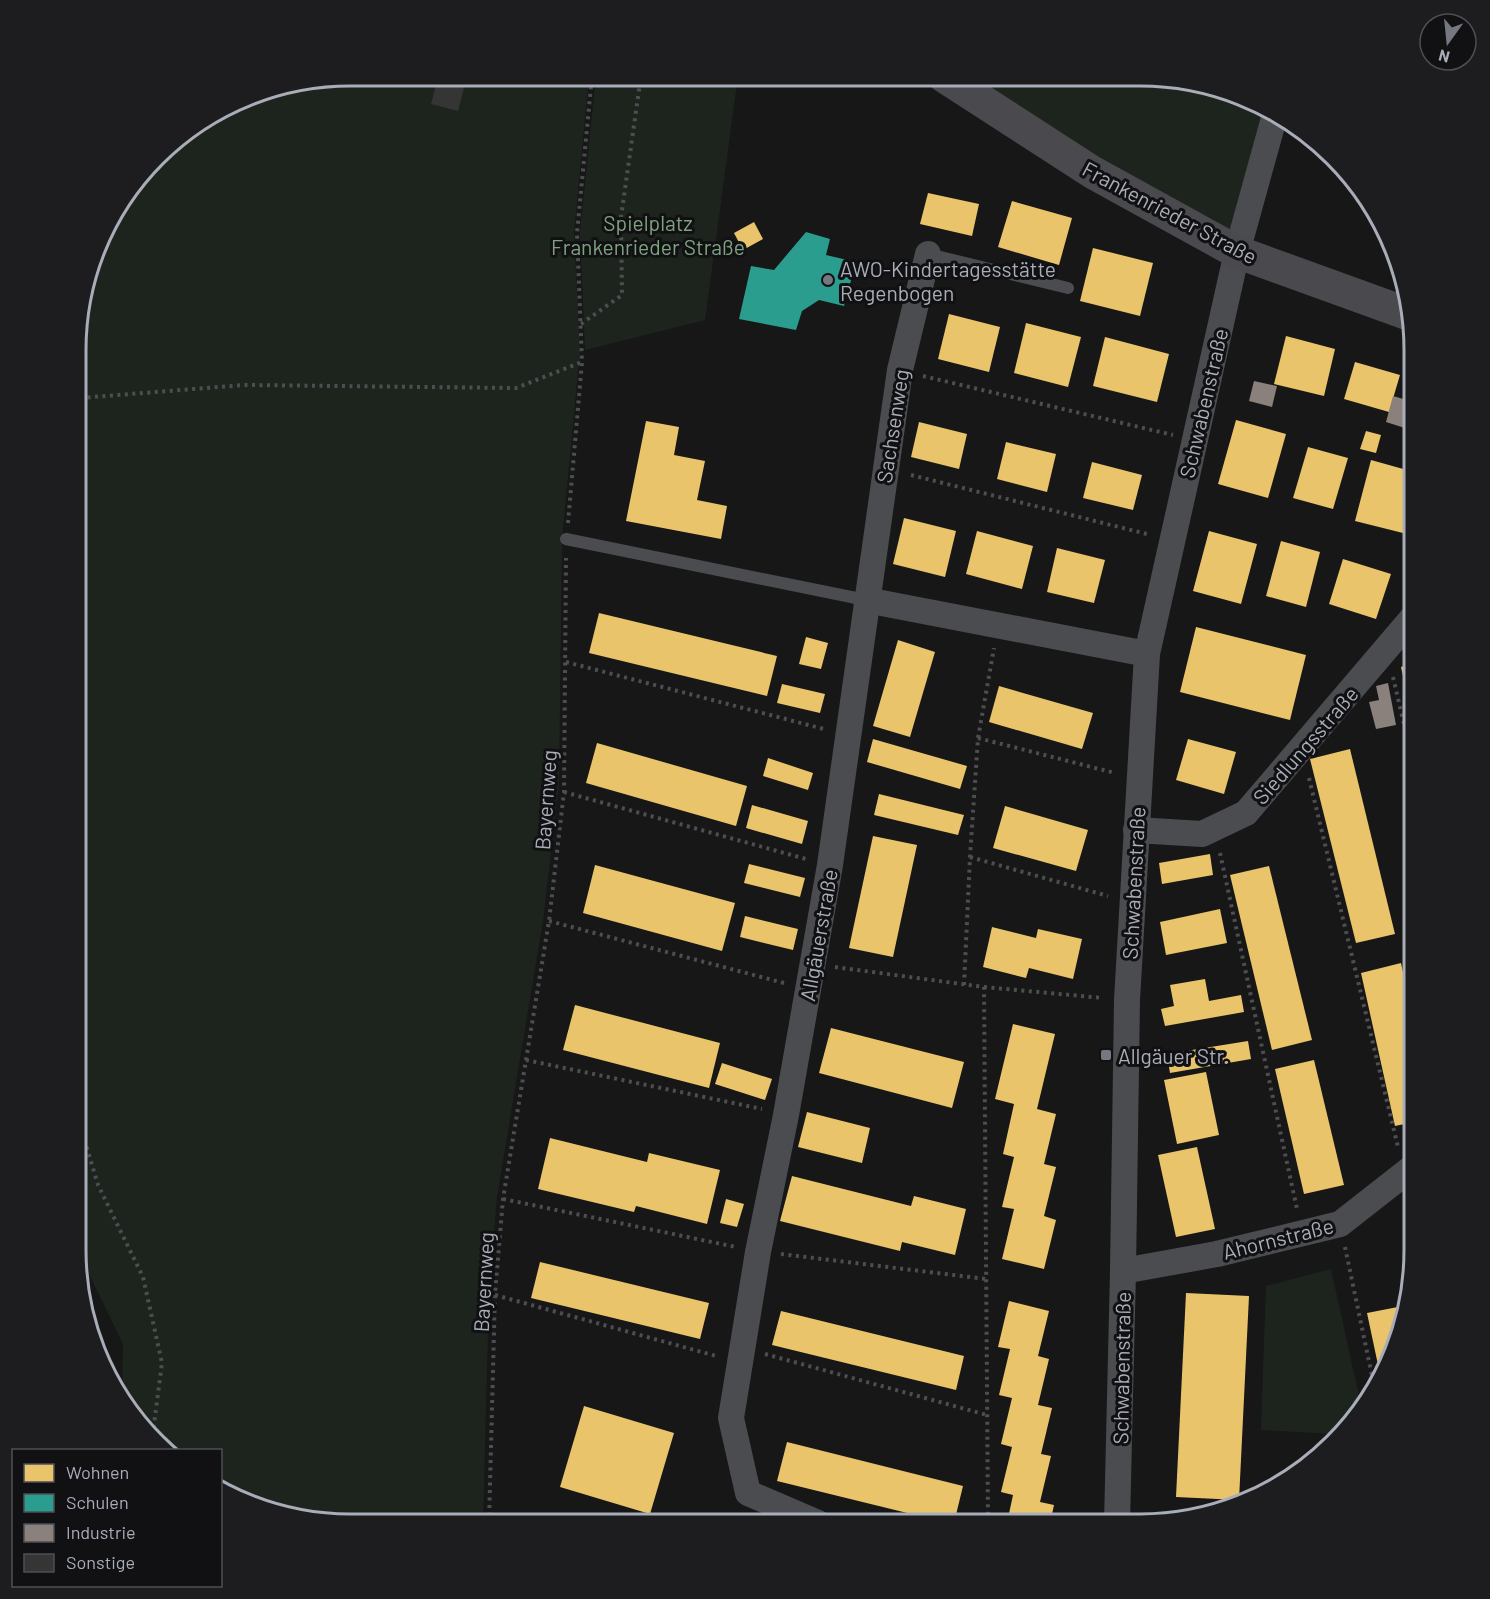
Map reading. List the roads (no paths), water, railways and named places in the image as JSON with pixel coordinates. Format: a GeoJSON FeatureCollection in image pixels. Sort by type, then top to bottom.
{"type":"FeatureCollection","features":[{"type":"Feature","properties":{"kind":"street","name":"Frankenrieder Straße"},"geometry":{"type":"LineString","coordinates":[[959,86],[1092,172],[1238,252],[1401,311]]}},
{"type":"Feature","properties":{"kind":"street","name":"Schwabenstraße"},"geometry":{"type":"LineString","coordinates":[[1117,1514],[1127,1000],[1146,654],[1238,252],[1273,121]]}},
{"type":"Feature","properties":{"kind":"street","name":"Sachsenweg"},"geometry":{"type":"LineString","coordinates":[[866,600],[900,370],[928,254]]}},
{"type":"Feature","properties":{"kind":"street"},"geometry":{"type":"LineString","coordinates":[[866,600],[1146,654]]}},
{"type":"Feature","properties":{"kind":"street","name":"Allgäuerstraße"},"geometry":{"type":"LineString","coordinates":[[797,1514],[748,1493],[731,1418],[758,1252],[786,1114],[830,865],[866,600]]}},
{"type":"Feature","properties":{"kind":"street","name":"Siedlungsstraße"},"geometry":{"type":"LineString","coordinates":[[1136,830],[1202,834],[1246,813],[1404,628]]}},
{"type":"Feature","properties":{"kind":"street","name":"Ahornstraße"},"geometry":{"type":"LineString","coordinates":[[1123,1271],[1217,1254],[1340,1224],[1404,1174]]}},
{"type":"Feature","properties":{"kind":"lane"},"geometry":{"type":"LineString","coordinates":[[928,254],[1068,288]]}},
{"type":"Feature","properties":{"kind":"lane"},"geometry":{"type":"LineString","coordinates":[[566,539],[866,600]]}},
{"type":"Feature","properties":{"kind":"place","name":"AWO-Kindertagesstätte Regenbogen"},"geometry":{"type":"Point","coordinates":[828,280]}},
{"type":"Feature","properties":{"kind":"place","name":"Allgäuer Str."},"geometry":{"type":"Point","coordinates":[1106,1055]}},
{"type":"Feature","properties":{"kind":"park label","name":"Spielplatz Frankenrieder Straße"},"geometry":{"type":"Point","coordinates":[648,234]}}]}
